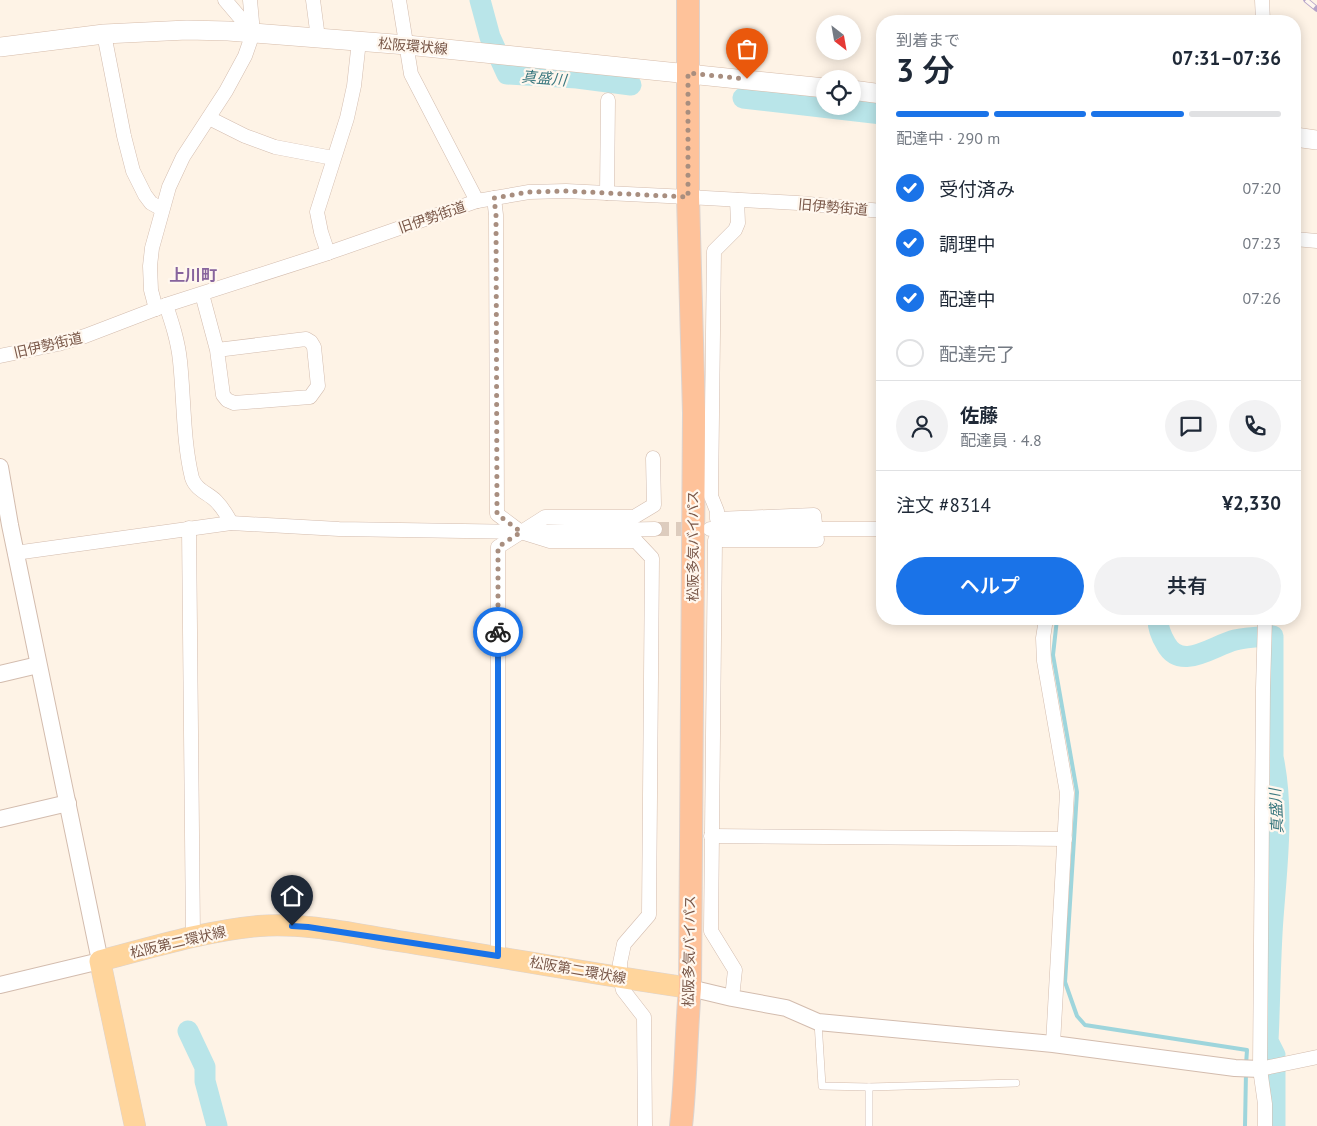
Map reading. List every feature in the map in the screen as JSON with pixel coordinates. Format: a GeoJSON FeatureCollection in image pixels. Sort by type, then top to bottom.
{"type":"FeatureCollection","features":[{"type":"Feature","properties":{"kind":"highway","name":"松阪多気バイパス"},"geometry":{"type":"LineString","coordinates":[[683,1126],[690,988],[694,413],[688,197],[688,0]]}},
{"type":"Feature","properties":{"kind":"main road","name":"松阪環状線"},"geometry":{"type":"LineString","coordinates":[[0,47],[104,34],[187,30],[253,33],[461,50],[816,87]]}},
{"type":"Feature","properties":{"kind":"main road"},"geometry":{"type":"LineString","coordinates":[[861,91],[876,93]]}},
{"type":"Feature","properties":{"kind":"main road"},"geometry":{"type":"LineString","coordinates":[[1301,138],[1317,140]]}},
{"type":"Feature","properties":{"kind":"main road","name":"松阪第二環状線"},"geometry":{"type":"LineString","coordinates":[[100,961],[193,936],[260,926],[308,927],[690,988]]}},
{"type":"Feature","properties":{"kind":"main road"},"geometry":{"type":"LineString","coordinates":[[100,961],[135,1126]]}},
{"type":"Feature","properties":{"kind":"street"},"geometry":{"type":"LineString","coordinates":[[225,0],[253,33]]}},
{"type":"Feature","properties":{"kind":"street"},"geometry":{"type":"LineString","coordinates":[[231,523],[222,508],[198,488],[192,478],[179,352],[161,307],[151,290],[150,266],[162,209],[169,187],[183,157],[209,118],[245,56],[253,33],[250,0]]}},
{"type":"Feature","properties":{"kind":"street"},"geometry":{"type":"LineString","coordinates":[[313,0],[318,38]]}},
{"type":"Feature","properties":{"kind":"street"},"geometry":{"type":"LineString","coordinates":[[399,0],[411,74],[416,87],[477,201]]}},
{"type":"Feature","properties":{"kind":"street"},"geometry":{"type":"LineString","coordinates":[[1262,0],[1263,15]]}},
{"type":"Feature","properties":{"kind":"street"},"geometry":{"type":"LineString","coordinates":[[104,34],[124,136],[133,171],[144,195],[150,202],[162,209]]}},
{"type":"Feature","properties":{"kind":"street"},"geometry":{"type":"LineString","coordinates":[[328,253],[317,212],[347,118],[354,86],[359,41]]}},
{"type":"Feature","properties":{"kind":"street"},"geometry":{"type":"LineString","coordinates":[[607,193],[608,100]]}},
{"type":"Feature","properties":{"kind":"street"},"geometry":{"type":"LineString","coordinates":[[209,118],[245,136],[276,147],[333,158]]}},
{"type":"Feature","properties":{"kind":"street","name":"旧伊勢街道"},"geometry":{"type":"LineString","coordinates":[[0,356],[58,344],[85,336],[161,307],[328,253],[477,201],[529,192],[566,191],[688,197],[876,211]]}},
{"type":"Feature","properties":{"kind":"street"},"geometry":{"type":"LineString","coordinates":[[494,198],[496,215],[497,514],[521,532],[550,541],[636,541],[652,558],[649,915],[624,944],[620,963],[620,978],[623,990],[644,1018],[645,1126]]}},
{"type":"Feature","properties":{"kind":"street"},"geometry":{"type":"LineString","coordinates":[[732,998],[735,970],[711,931],[715,540],[817,540],[814,515],[717,519],[717,511],[711,496],[714,251],[735,230],[738,223],[737,200]]}},
{"type":"Feature","properties":{"kind":"street"},"geometry":{"type":"LineString","coordinates":[[1301,240],[1317,241]]}},
{"type":"Feature","properties":{"kind":"street"},"geometry":{"type":"LineString","coordinates":[[202,294],[217,350],[222,395],[227,400],[234,403],[310,397],[318,386],[314,347],[306,339],[217,350]]}},
{"type":"Feature","properties":{"kind":"street"},"geometry":{"type":"LineString","coordinates":[[498,956],[498,547],[545,517],[634,517],[654,505],[653,458]]}},
{"type":"Feature","properties":{"kind":"street"},"geometry":{"type":"LineString","coordinates":[[0,467],[5,526],[15,552],[100,961],[0,985]]}},
{"type":"Feature","properties":{"kind":"street"},"geometry":{"type":"LineString","coordinates":[[15,552],[231,523],[340,529],[521,532],[655,529]]}},
{"type":"Feature","properties":{"kind":"street"},"geometry":{"type":"LineString","coordinates":[[188,528],[193,936]]}},
{"type":"Feature","properties":{"kind":"street"},"geometry":{"type":"LineString","coordinates":[[710,529],[876,529]]}},
{"type":"Feature","properties":{"kind":"street"},"geometry":{"type":"LineString","coordinates":[[1045,625],[1043,638],[1044,661],[1067,794],[1053,1044]]}},
{"type":"Feature","properties":{"kind":"street"},"geometry":{"type":"LineString","coordinates":[[1265,625],[1251,1068],[1265,1104],[1265,1126]]}},
{"type":"Feature","properties":{"kind":"street"},"geometry":{"type":"LineString","coordinates":[[0,674],[38,665]]}},
{"type":"Feature","properties":{"kind":"street"},"geometry":{"type":"LineString","coordinates":[[0,819],[68,804]]}},
{"type":"Feature","properties":{"kind":"street"},"geometry":{"type":"LineString","coordinates":[[711,836],[1065,839]]}},
{"type":"Feature","properties":{"kind":"street"},"geometry":{"type":"LineString","coordinates":[[690,988],[786,1008],[818,1022],[1053,1044],[1251,1068],[1317,1057]]}},
{"type":"Feature","properties":{"kind":"lane"},"geometry":{"type":"LineString","coordinates":[[818,1022],[822,1086],[869,1087],[1016,1082]]}},
{"type":"Feature","properties":{"kind":"lane"},"geometry":{"type":"LineString","coordinates":[[869,1087],[869,1126]]}},
{"type":"Feature","properties":{"kind":"waterway","name":"真盛川"},"geometry":{"type":"LineString","coordinates":[[480,0],[490,37],[507,74],[577,78],[631,85]]}},
{"type":"Feature","properties":{"kind":"waterway","name":"真盛川"},"geometry":{"type":"LineString","coordinates":[[743,98],[876,113]]}},
{"type":"Feature","properties":{"kind":"waterway"},"geometry":{"type":"LineString","coordinates":[[1056,625],[1053,655],[1077,792],[1065,982],[1077,1016],[1085,1025],[1247,1050],[1246,1065]]}},
{"type":"Feature","properties":{"kind":"waterway","name":"真盛川"},"geometry":{"type":"LineString","coordinates":[[1159,625],[1166,644],[1172,652],[1180,656],[1198,654],[1240,639],[1273,636],[1273,757],[1279,817],[1271,948],[1268,1041],[1275,1055],[1275,1126]]}},
{"type":"Feature","properties":{"kind":"waterway"},"geometry":{"type":"LineString","coordinates":[[188,1031],[205,1067],[205,1081],[217,1126]]}},
{"type":"Feature","properties":{"kind":"waterway"},"geometry":{"type":"LineString","coordinates":[[1245,1126],[1246,1072]]}},
{"type":"Feature","properties":{"kind":"tunnel"},"geometry":{"type":"LineString","coordinates":[[655,529],[700,529]]}},
{"type":"Feature","properties":{"kind":"railway"},"geometry":{"type":"LineString","coordinates":[[1306,0],[1317,9]]}},
{"type":"Feature","properties":{"kind":"way so far"},"geometry":{"type":"LineString","coordinates":[[498,632],[498,547],[521,532],[497,514],[496,215],[494,198],[529,192],[566,191],[688,197],[688,73],[747,79]]}},
{"type":"Feature","properties":{"kind":"district","name":"上川町"},"geometry":{"type":"Point","coordinates":[193,275]}},
{"type":"Feature","properties":{"kind":"route"},"geometry":{"type":"LineString","coordinates":[[292,926],[498,956],[498,632]]}}]}
